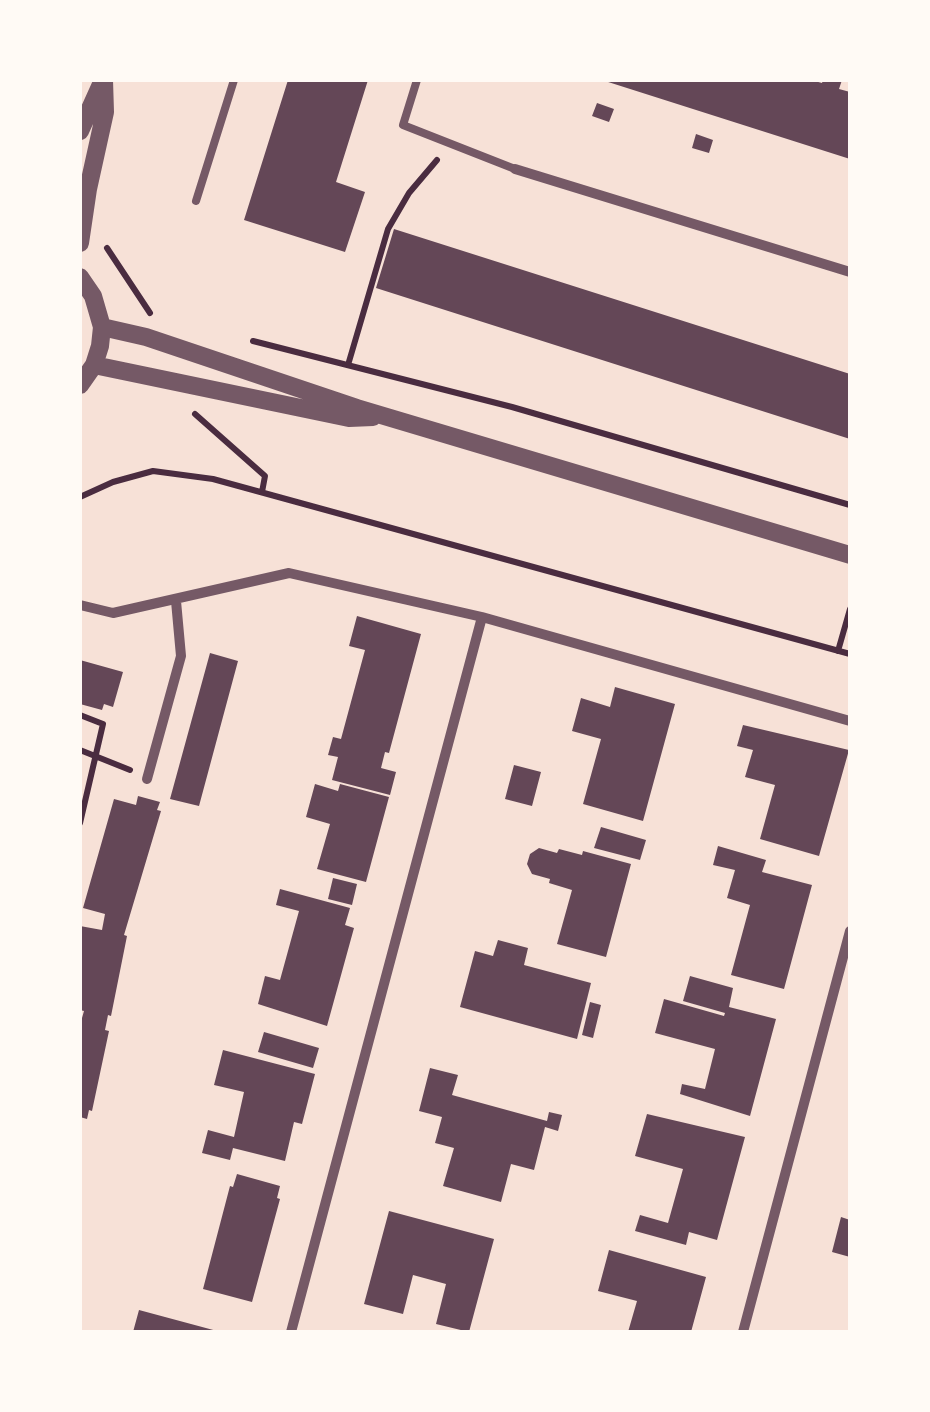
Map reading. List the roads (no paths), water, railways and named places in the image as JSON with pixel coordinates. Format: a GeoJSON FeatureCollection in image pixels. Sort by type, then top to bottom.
{"type":"FeatureCollection","features":[{"type":"Feature","properties":{"kind":"street"},"geometry":{"type":"LineString","coordinates":[[80,131],[104,80]]}},
{"type":"Feature","properties":{"kind":"street"},"geometry":{"type":"LineString","coordinates":[[80,243],[105,112],[104,80]]}},
{"type":"Feature","properties":{"kind":"street"},"geometry":{"type":"LineString","coordinates":[[515,169],[850,272]]}},
{"type":"Feature","properties":{"kind":"street"},"geometry":{"type":"LineString","coordinates":[[80,255],[80,278],[93,296],[102,327],[94,365],[80,385]]}},
{"type":"Feature","properties":{"kind":"street"},"geometry":{"type":"LineString","coordinates":[[102,327],[146,337],[357,408],[850,555]]}},
{"type":"Feature","properties":{"kind":"street"},"geometry":{"type":"LineString","coordinates":[[94,365],[349,418],[388,417]]}},
{"type":"Feature","properties":{"kind":"street"},"geometry":{"type":"LineString","coordinates":[[80,604],[113,613],[289,573],[482,617],[850,721]]}},
{"type":"Feature","properties":{"kind":"street"},"geometry":{"type":"LineString","coordinates":[[147,779],[180,656],[176,601]]}},
{"type":"Feature","properties":{"kind":"street"},"geometry":{"type":"LineString","coordinates":[[291,1332],[482,617]]}},
{"type":"Feature","properties":{"kind":"street"},"geometry":{"type":"LineString","coordinates":[[743,1332],[850,931]]}},
{"type":"Feature","properties":{"kind":"lane"},"geometry":{"type":"LineString","coordinates":[[196,201],[234,80]]}},
{"type":"Feature","properties":{"kind":"lane"},"geometry":{"type":"LineString","coordinates":[[417,80],[404,125],[515,169]]}}]}
